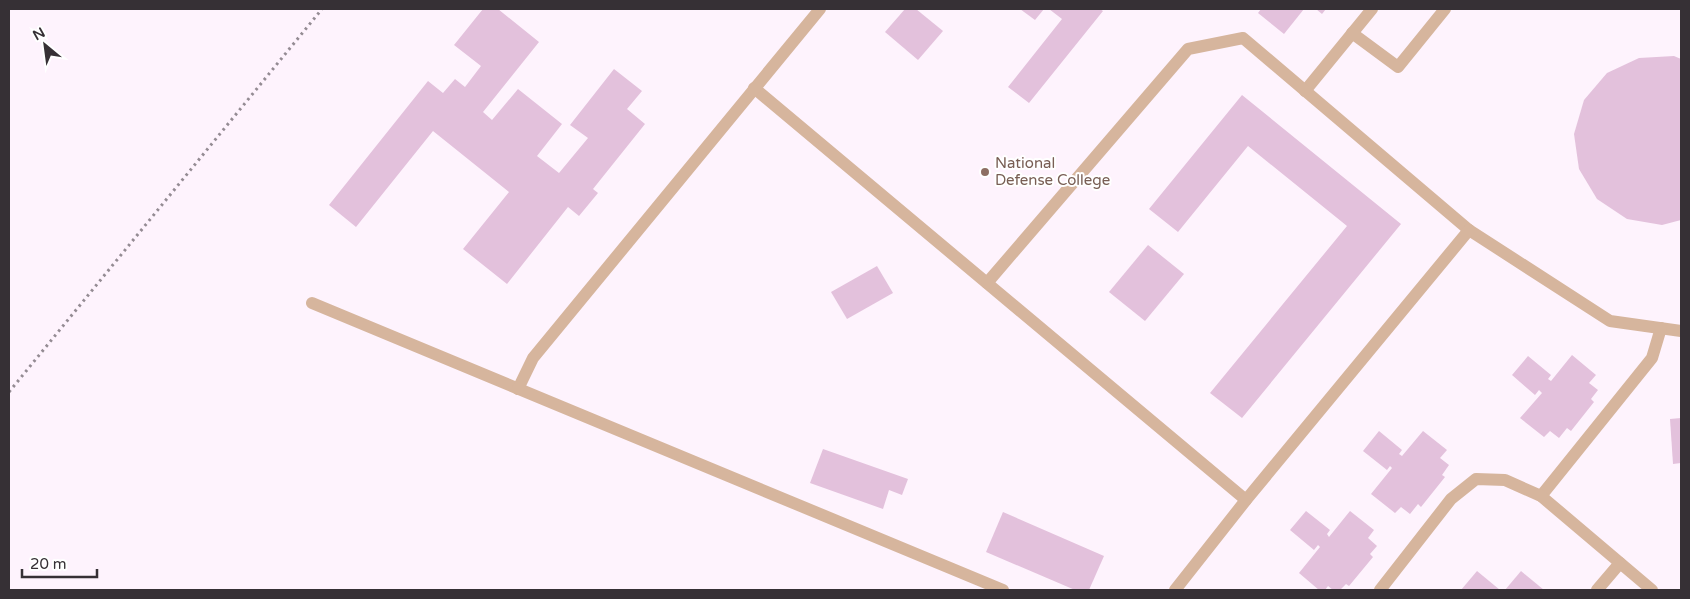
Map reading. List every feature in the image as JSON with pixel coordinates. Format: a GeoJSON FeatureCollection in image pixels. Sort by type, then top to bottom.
{"type":"FeatureCollection","features":[{"type":"Feature","properties":{"kind":"lane"},"geometry":{"type":"LineString","coordinates":[[518,389],[533,358],[820,9]]}},
{"type":"Feature","properties":{"kind":"lane"},"geometry":{"type":"LineString","coordinates":[[1305,90],[1372,9]]}},
{"type":"Feature","properties":{"kind":"lane"},"geometry":{"type":"LineString","coordinates":[[1352,33],[1398,67],[1445,9]]}},
{"type":"Feature","properties":{"kind":"lane"},"geometry":{"type":"LineString","coordinates":[[987,283],[1188,49],[1243,38],[1469,230],[1610,321],[1681,331]]}},
{"type":"Feature","properties":{"kind":"lane"},"geometry":{"type":"LineString","coordinates":[[754,88],[1246,500]]}},
{"type":"Feature","properties":{"kind":"lane"},"geometry":{"type":"LineString","coordinates":[[1175,590],[1246,500],[1469,230]]}},
{"type":"Feature","properties":{"kind":"lane"},"geometry":{"type":"LineString","coordinates":[[312,303],[1003,590]]}},
{"type":"Feature","properties":{"kind":"lane"},"geometry":{"type":"LineString","coordinates":[[1541,496],[1652,358],[1661,328]]}},
{"type":"Feature","properties":{"kind":"lane"},"geometry":{"type":"LineString","coordinates":[[1380,590],[1451,499],[1476,479],[1506,480],[1541,496],[1652,590]]}},
{"type":"Feature","properties":{"kind":"lane"},"geometry":{"type":"LineString","coordinates":[[1597,590],[1620,563]]}},
{"type":"Feature","properties":{"kind":"path"},"geometry":{"type":"LineString","coordinates":[[9,392],[322,9]]}},
{"type":"Feature","properties":{"kind":"building"},"geometry":{"type":"Polygon","coordinates":[[[483,9],[498,9],[539,42],[483,112],[492,120],[518,89],[562,124],[537,156],[559,173],[588,138],[570,125],[614,69],[642,91],[627,109],[645,124],[593,189],[598,193],[579,216],[568,207],[507,284],[463,249],[509,192],[433,131],[356,227],[329,205],[428,81],[443,93],[455,79],[465,87],[481,66],[454,45],[483,9]]]}},
{"type":"Feature","properties":{"kind":"building"},"geometry":{"type":"Polygon","coordinates":[[[905,9],[916,9],[943,31],[918,60],[885,32],[905,9]]]}},
{"type":"Feature","properties":{"kind":"building"},"geometry":{"type":"Polygon","coordinates":[[[1020,9],[1044,9],[1035,20],[1020,9]]]}},
{"type":"Feature","properties":{"kind":"building"},"geometry":{"type":"Polygon","coordinates":[[[1049,9],[1100,9],[1103,11],[1029,103],[1008,87],[1062,19],[1049,9]]]}},
{"type":"Feature","properties":{"kind":"building"},"geometry":{"type":"Polygon","coordinates":[[[1261,9],[1304,9],[1284,34],[1258,13],[1261,9]]]}},
{"type":"Feature","properties":{"kind":"building"},"geometry":{"type":"Polygon","coordinates":[[[1316,9],[1326,9],[1322,14],[1316,9]]]}},
{"type":"Feature","properties":{"kind":"building"},"geometry":{"type":"Polygon","coordinates":[[[1674,56],[1681,59],[1681,220],[1662,225],[1627,219],[1597,199],[1579,169],[1574,134],[1584,100],[1607,73],[1639,58],[1674,56]]]}},
{"type":"Feature","properties":{"kind":"building"},"geometry":{"type":"Polygon","coordinates":[[[1242,95],[1401,224],[1242,418],[1210,393],[1347,226],[1248,146],[1178,232],[1149,209],[1242,95]]]}},
{"type":"Feature","properties":{"kind":"building"},"geometry":{"type":"Polygon","coordinates":[[[1148,245],[1184,274],[1145,321],[1109,292],[1148,245]]]}},
{"type":"Feature","properties":{"kind":"building"},"geometry":{"type":"Polygon","coordinates":[[[877,266],[893,293],[847,319],[831,292],[877,266]]]}},
{"type":"Feature","properties":{"kind":"building"},"geometry":{"type":"Polygon","coordinates":[[[1572,355],[1596,375],[1589,383],[1598,390],[1591,399],[1594,402],[1571,431],[1567,428],[1559,438],[1550,431],[1544,437],[1520,418],[1542,393],[1539,390],[1535,395],[1512,375],[1528,356],[1551,375],[1548,379],[1551,381],[1572,355]]]}},
{"type":"Feature","properties":{"kind":"building"},"geometry":{"type":"Polygon","coordinates":[[[1681,418],[1681,463],[1673,464],[1670,419],[1681,418]]]}},
{"type":"Feature","properties":{"kind":"building"},"geometry":{"type":"Polygon","coordinates":[[[1379,431],[1402,450],[1399,454],[1402,456],[1423,431],[1447,450],[1440,458],[1449,465],[1442,475],[1445,477],[1421,507],[1418,504],[1410,514],[1401,507],[1395,513],[1371,494],[1392,468],[1390,466],[1387,470],[1363,451],[1379,431]]]}},
{"type":"Feature","properties":{"kind":"building"},"geometry":{"type":"Polygon","coordinates":[[[823,449],[908,479],[902,495],[889,490],[883,509],[810,483],[823,449]]]}},
{"type":"Feature","properties":{"kind":"building"},"geometry":{"type":"Polygon","coordinates":[[[1306,511],[1330,530],[1327,534],[1329,537],[1350,511],[1374,530],[1368,538],[1377,546],[1370,554],[1373,557],[1349,586],[1346,584],[1340,590],[1333,590],[1328,586],[1325,590],[1319,590],[1299,573],[1320,547],[1318,545],[1314,550],[1290,530],[1306,511]]]}},
{"type":"Feature","properties":{"kind":"building"},"geometry":{"type":"Polygon","coordinates":[[[1003,512],[1104,556],[1089,590],[1075,590],[986,552],[1003,512]]]}},
{"type":"Feature","properties":{"kind":"building"},"geometry":{"type":"Polygon","coordinates":[[[1477,571],[1500,590],[1461,590],[1477,571]]]}},
{"type":"Feature","properties":{"kind":"building"},"geometry":{"type":"Polygon","coordinates":[[[1521,571],[1544,590],[1505,590],[1521,571]]]}},
{"type":"Feature","properties":{"kind":"place","name":"National Defense College"},"geometry":{"type":"Point","coordinates":[985,172]}}]}
